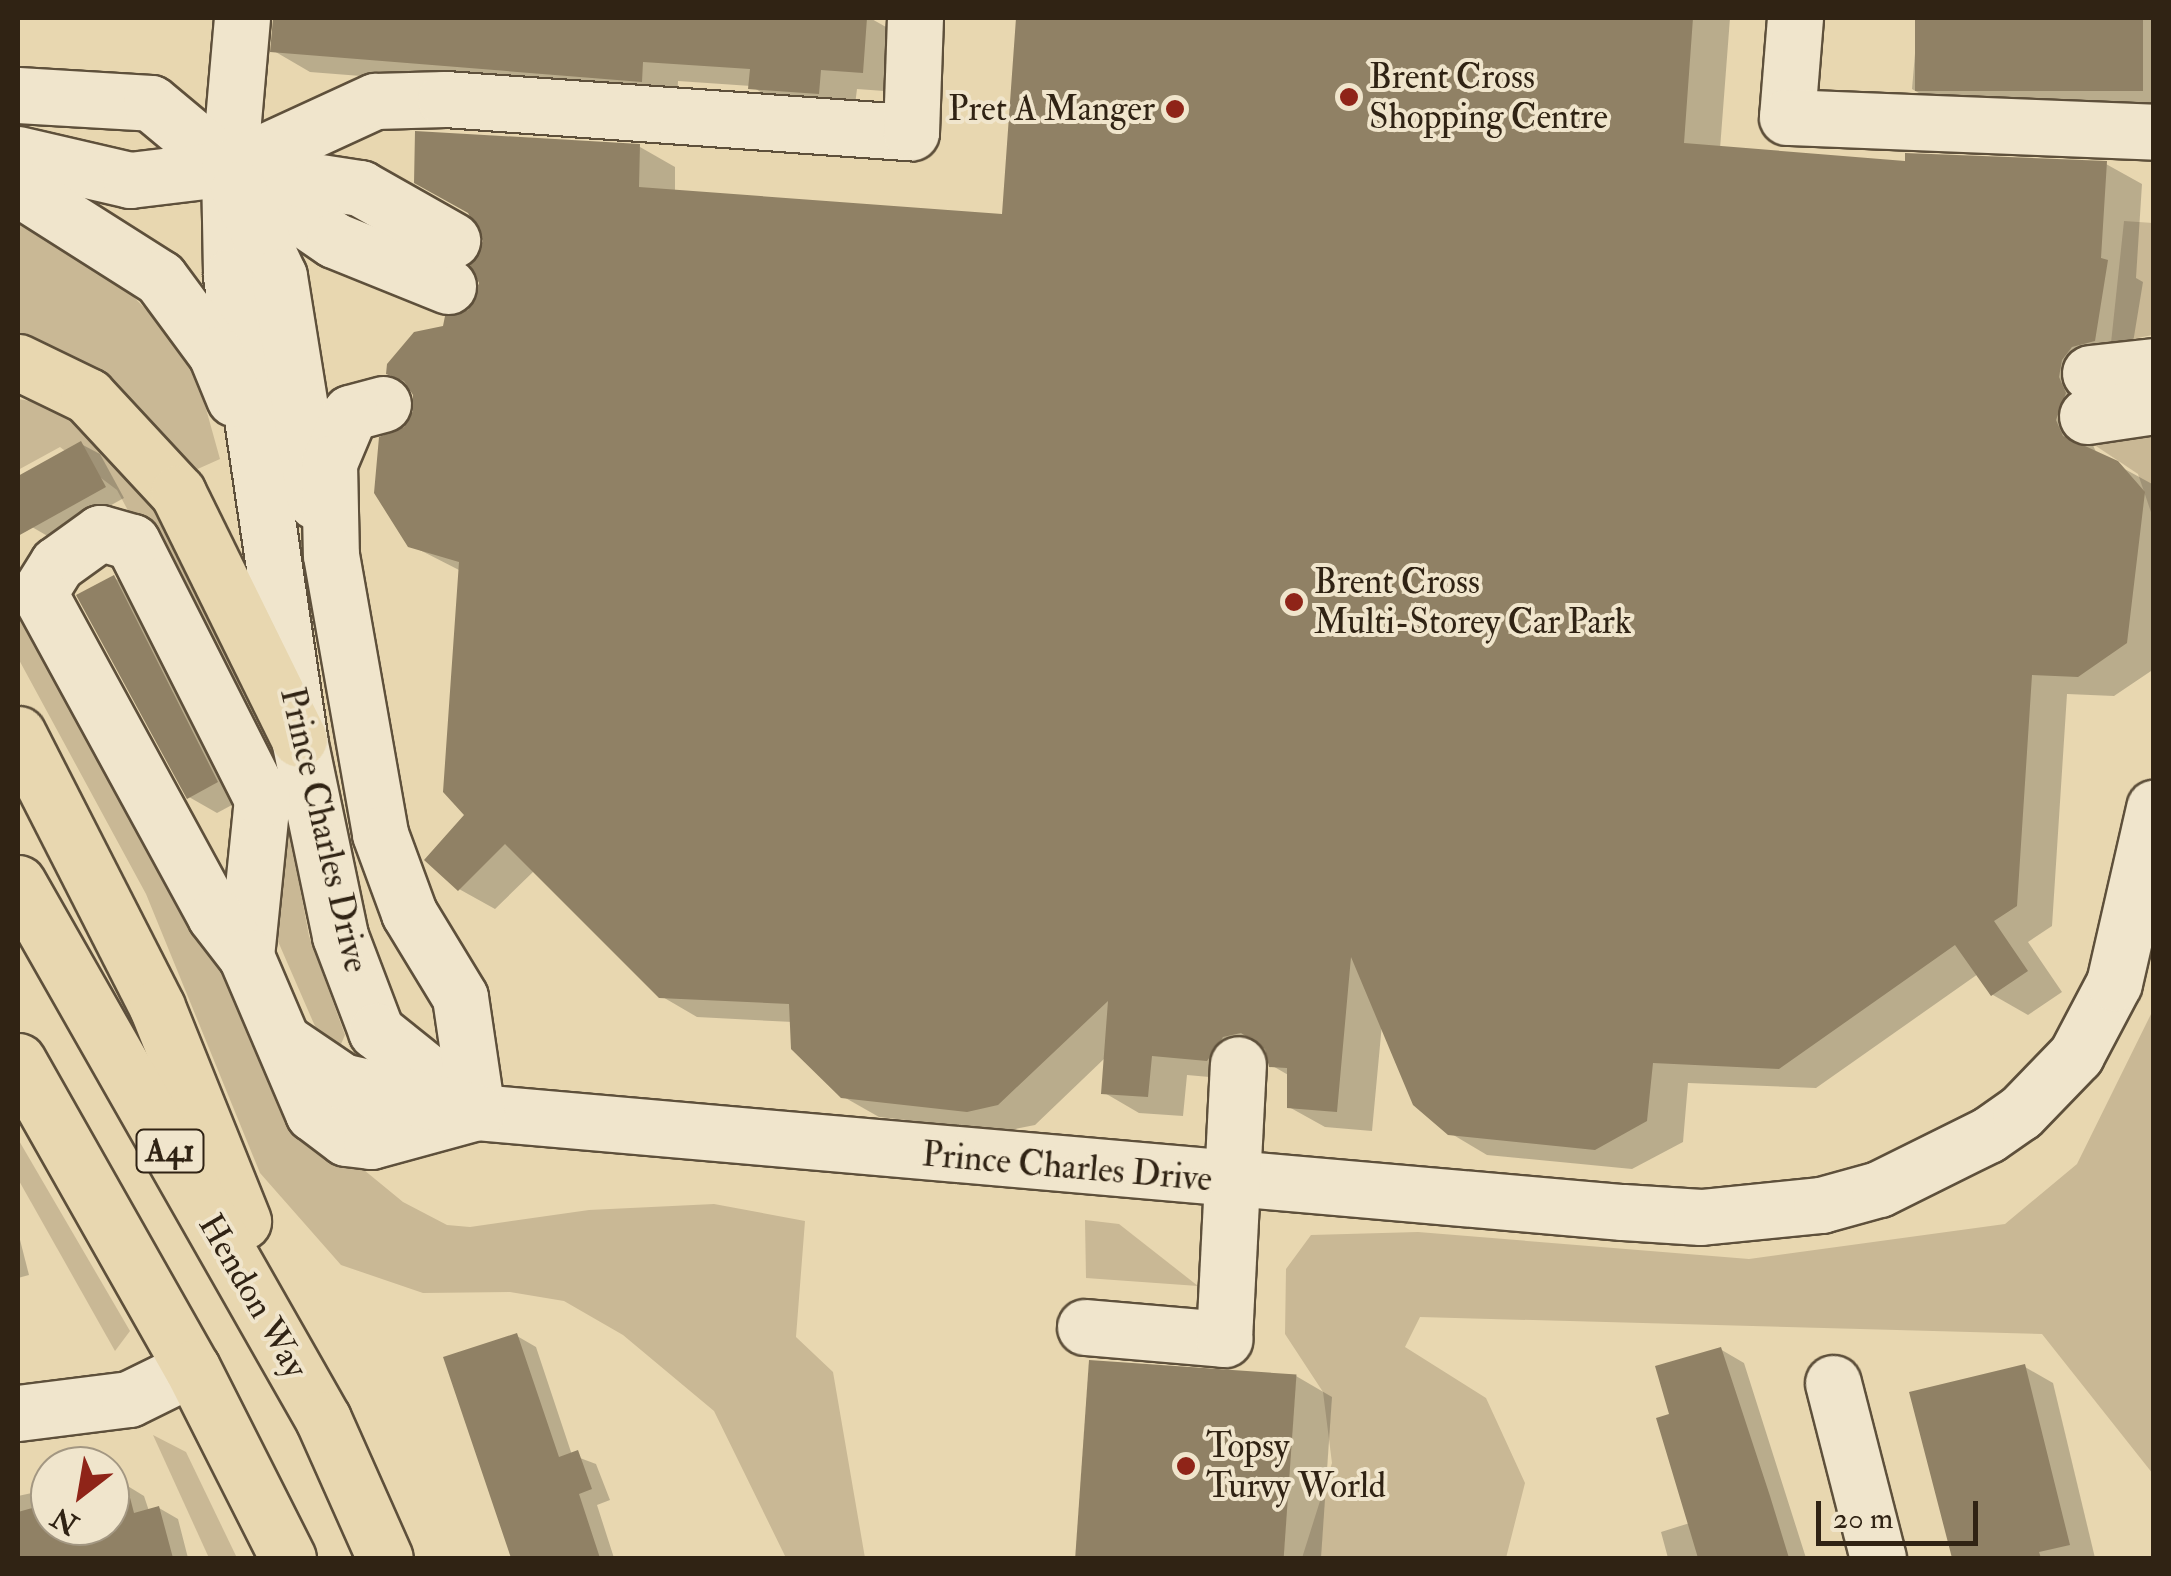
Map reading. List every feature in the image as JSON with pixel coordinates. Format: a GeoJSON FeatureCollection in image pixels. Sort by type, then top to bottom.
{"type":"FeatureCollection","features":[{"type":"Feature","properties":{"kind":"highway"},"geometry":{"type":"LineString","coordinates":[[18,362],[88,396],[178,493],[299,739]]}},
{"type":"Feature","properties":{"kind":"highway"},"geometry":{"type":"LineString","coordinates":[[18,734],[157,1007],[323,1419]]}},
{"type":"Feature","properties":{"kind":"highway","name":"Hendon Way"},"geometry":{"type":"LineString","coordinates":[[18,884],[323,1419],[386,1558]]}},
{"type":"Feature","properties":{"kind":"highway","name":"A41"},"geometry":{"type":"LineString","coordinates":[[18,1061],[192,1368],[288,1558]]}},
{"type":"Feature","properties":{"kind":"street","name":"Prince Charles Drive"},"geometry":{"type":"LineString","coordinates":[[242,18],[228,168],[231,276],[299,739],[340,936],[376,1031],[477,1112],[1229,1182],[1701,1217],[1762,1214],[1879,1188],[1988,1136],[2050,1085],[2076,1054],[2114,983],[2154,808]]}},
{"type":"Feature","properties":{"kind":"street"},"geometry":{"type":"LineString","coordinates":[[18,154],[130,180],[228,168],[375,101],[446,100],[911,132],[915,18]]}},
{"type":"Feature","properties":{"kind":"street"},"geometry":{"type":"LineString","coordinates":[[1794,18],[1787,117],[2154,132]]}},
{"type":"Feature","properties":{"kind":"street"},"geometry":{"type":"LineString","coordinates":[[18,95],[151,104],[228,168],[334,240],[450,263]]}},
{"type":"Feature","properties":{"kind":"street"},"geometry":{"type":"LineString","coordinates":[[228,168],[279,276],[308,480],[331,555],[380,834],[409,913],[460,997],[477,1112],[342,1081],[284,1041],[246,956],[215,916],[39,594],[57,564],[100,534],[132,542],[262,798],[246,956]]}},
{"type":"Feature","properties":{"kind":"street","name":"Prince Charles Drive"},"geometry":{"type":"LineString","coordinates":[[18,188],[160,278],[216,354],[254,448]]}},
{"type":"Feature","properties":{"kind":"street"},"geometry":{"type":"LineString","coordinates":[[2154,366],[2089,394],[2154,406]]}},
{"type":"Feature","properties":{"kind":"street"},"geometry":{"type":"LineString","coordinates":[[331,555],[329,462],[350,413],[383,404]]}},
{"type":"Feature","properties":{"kind":"street"},"geometry":{"type":"LineString","coordinates":[[1085,1327],[1224,1340],[1229,1182],[1238,1064]]}},
{"type":"Feature","properties":{"kind":"street"},"geometry":{"type":"LineString","coordinates":[[18,1413],[129,1400],[192,1368]]}},
{"type":"Feature","properties":{"kind":"street"},"geometry":{"type":"LineString","coordinates":[[1833,1383],[1878,1558]]}},
{"type":"Feature","properties":{"kind":"shaded area"},"geometry":{"type":"Polygon","coordinates":[[[18,219],[102,265],[191,355],[220,459],[191,472],[119,392],[38,341],[18,337],[18,219]]]}},
{"type":"Feature","properties":{"kind":"shaded area"},"geometry":{"type":"Polygon","coordinates":[[[2124,221],[2153,223],[2153,335],[2111,343],[2124,221]]]}},
{"type":"Feature","properties":{"kind":"shaded area"},"geometry":{"type":"Polygon","coordinates":[[[18,399],[49,404],[86,426],[136,478],[214,619],[284,802],[117,490],[60,447],[18,470],[18,399]]]}},
{"type":"Feature","properties":{"kind":"shaded area"},"geometry":{"type":"Polygon","coordinates":[[[2153,423],[2153,518],[2138,474],[2090,442],[2153,423]]]}},
{"type":"Feature","properties":{"kind":"shaded area"},"geometry":{"type":"Polygon","coordinates":[[[18,578],[297,1115],[403,1202],[447,1225],[470,1227],[589,1210],[714,1204],[805,1221],[796,1337],[833,1372],[865,1558],[786,1558],[714,1411],[623,1335],[564,1301],[510,1292],[423,1293],[341,1265],[260,1173],[146,894],[18,658],[18,578]]]}},
{"type":"Feature","properties":{"kind":"shaded area"},"geometry":{"type":"Polygon","coordinates":[[[284,802],[309,936],[345,1035],[338,1051],[321,1040],[270,923],[284,802]]]}},
{"type":"Feature","properties":{"kind":"shaded area"},"geometry":{"type":"Polygon","coordinates":[[[2153,1010],[2153,1474],[2042,1334],[1420,1317],[1405,1347],[1486,1398],[1525,1483],[1506,1558],[1302,1558],[1332,1463],[1323,1392],[1285,1334],[1286,1269],[1311,1235],[1418,1232],[1749,1259],[2005,1224],[2077,1164],[2153,1010]]]}},
{"type":"Feature","properties":{"kind":"shaded area"},"geometry":{"type":"Polygon","coordinates":[[[18,1139],[130,1331],[115,1351],[18,1179],[18,1139]]]}},
{"type":"Feature","properties":{"kind":"shaded area"},"geometry":{"type":"Polygon","coordinates":[[[1085,1220],[1119,1224],[1198,1286],[1086,1278],[1085,1220]]]}},
{"type":"Feature","properties":{"kind":"shaded area"},"geometry":{"type":"Polygon","coordinates":[[[153,1435],[186,1452],[237,1558],[209,1558],[153,1435]]]}},
{"type":"Feature","properties":{"kind":"building"},"geometry":{"type":"Polygon","coordinates":[[[273,18],[867,18],[863,73],[821,70],[819,94],[748,89],[750,69],[643,62],[642,82],[270,52],[273,18]]]}},
{"type":"Feature","properties":{"kind":"building","name":"Brent Cross Multi-Storey Car Park"},"geometry":{"type":"Polygon","coordinates":[[[1016,18],[1693,18],[1684,143],[1905,161],[1905,153],[2107,161],[2101,258],[2108,260],[2095,341],[2072,347],[2062,360],[2059,377],[2066,393],[2056,420],[2063,436],[2118,461],[2145,492],[2127,643],[2078,677],[2032,675],[2017,906],[1994,921],[2028,971],[1991,996],[1955,945],[1779,1069],[1653,1063],[1647,1121],[1595,1150],[1448,1135],[1413,1105],[1351,957],[1337,1112],[1287,1108],[1287,1068],[1269,1067],[1265,1049],[1241,1033],[1223,1037],[1207,1061],[1152,1056],[1148,1097],[1101,1094],[1108,1001],[998,1105],[967,1112],[841,1098],[791,1049],[789,1004],[659,998],[505,844],[458,891],[424,860],[464,815],[443,792],[459,562],[408,547],[374,493],[379,437],[404,427],[413,411],[413,395],[404,381],[386,374],[387,364],[414,332],[443,326],[445,316],[468,310],[479,283],[470,265],[483,241],[468,213],[414,183],[415,131],[640,144],[639,187],[1002,214],[1016,18]]]}},
{"type":"Feature","properties":{"kind":"building"},"geometry":{"type":"Polygon","coordinates":[[[1915,18],[2143,18],[2143,91],[1915,91],[1915,18]]]}},
{"type":"Feature","properties":{"kind":"building"},"geometry":{"type":"Polygon","coordinates":[[[81,441],[106,487],[18,536],[18,476],[81,441]]]}},
{"type":"Feature","properties":{"kind":"building"},"geometry":{"type":"Polygon","coordinates":[[[114,575],[218,782],[187,799],[76,595],[114,575]]]}},
{"type":"Feature","properties":{"kind":"building"},"geometry":{"type":"Polygon","coordinates":[[[517,1333],[559,1457],[578,1450],[592,1489],[579,1494],[600,1558],[511,1558],[443,1357],[517,1333]]]}},
{"type":"Feature","properties":{"kind":"building"},"geometry":{"type":"Polygon","coordinates":[[[1721,1347],[1789,1558],[1698,1558],[1656,1418],[1669,1414],[1655,1366],[1721,1347]]]}},
{"type":"Feature","properties":{"kind":"building","name":"Topsy Turvy World"},"geometry":{"type":"Polygon","coordinates":[[[1089,1360],[1296,1375],[1284,1558],[1075,1558],[1089,1360]]]}},
{"type":"Feature","properties":{"kind":"building"},"geometry":{"type":"Polygon","coordinates":[[[2025,1364],[2070,1545],[2039,1552],[2041,1558],[1952,1558],[1909,1392],[2025,1364]]]}},
{"type":"Feature","properties":{"kind":"building"},"geometry":{"type":"Polygon","coordinates":[[[130,1498],[134,1513],[159,1506],[173,1558],[18,1558],[18,1512],[30,1509],[30,1546],[130,1546],[130,1498]]]}},
{"type":"Feature","properties":{"kind":"place","name":"Brent Cross Shopping Centre"},"geometry":{"type":"Point","coordinates":[1349,97]}},
{"type":"Feature","properties":{"kind":"place","name":"Pret A Manger"},"geometry":{"type":"Point","coordinates":[1175,109]}},
{"type":"Feature","properties":{"kind":"place","name":"Brent Cross Multi-Storey Car Park"},"geometry":{"type":"Point","coordinates":[1294,602]}},
{"type":"Feature","properties":{"kind":"place","name":"Topsy Turvy World"},"geometry":{"type":"Point","coordinates":[1186,1466]}}]}
